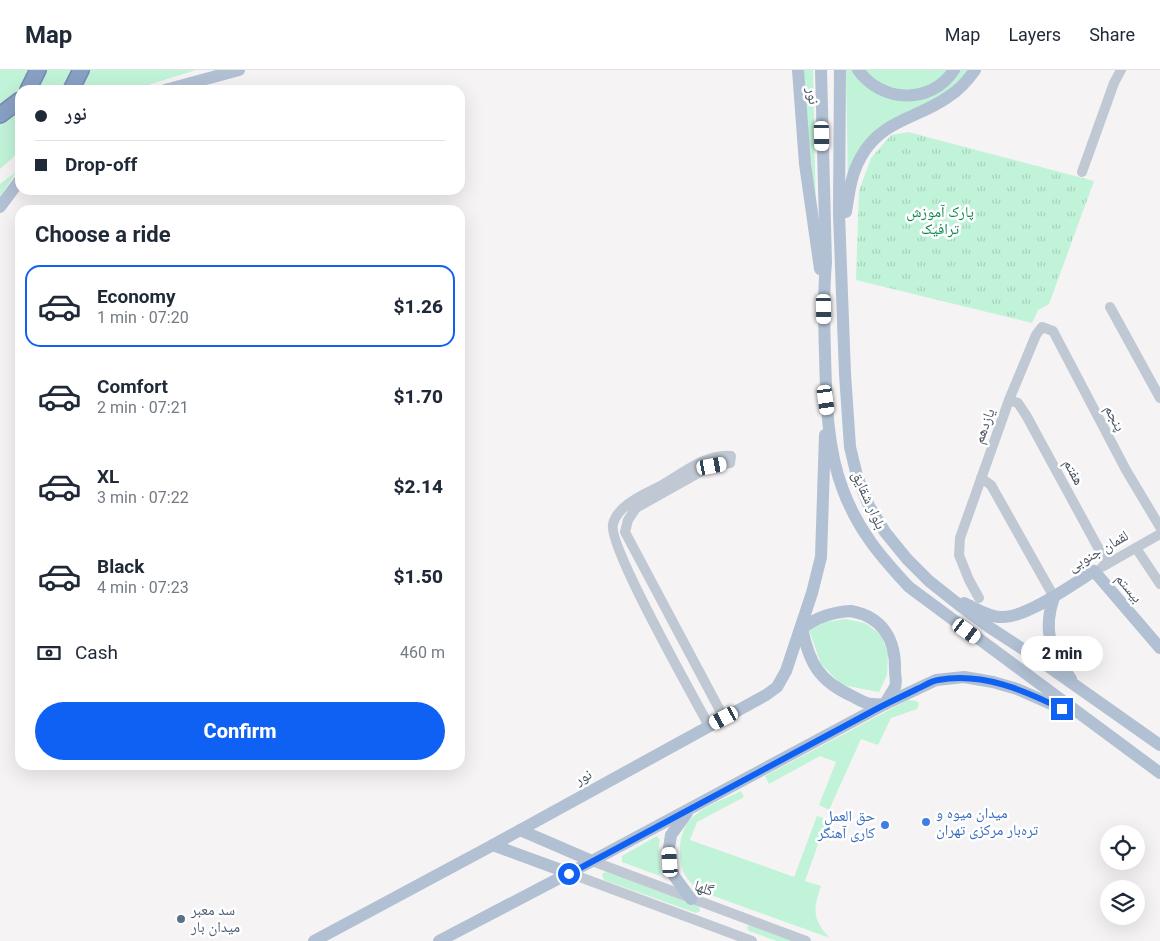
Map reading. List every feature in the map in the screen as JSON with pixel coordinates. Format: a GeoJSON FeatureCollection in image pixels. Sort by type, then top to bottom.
{"type":"FeatureCollection","features":[{"type":"Feature","properties":{"kind":"highway"},"geometry":{"type":"LineString","coordinates":[[30,85],[38,70]]}},
{"type":"Feature","properties":{"kind":"highway"},"geometry":{"type":"LineString","coordinates":[[74,85],[81,70]]}},
{"type":"Feature","properties":{"kind":"highway"},"geometry":{"type":"LineString","coordinates":[[0,115],[15,104]]}},
{"type":"Feature","properties":{"kind":"main road"},"geometry":{"type":"LineString","coordinates":[[184,85],[239,70]]}},
{"type":"Feature","properties":{"kind":"main road","name":"نور"},"geometry":{"type":"LineString","coordinates":[[792,70],[801,128]]}},
{"type":"Feature","properties":{"kind":"main road"},"geometry":{"type":"LineString","coordinates":[[798,70],[801,128],[823,290]]}},
{"type":"Feature","properties":{"kind":"main road","name":"بلوار شقایق"},"geometry":{"type":"LineString","coordinates":[[821,70],[826,263],[823,290],[826,400],[833,450],[842,489],[860,526],[879,555],[908,587],[1160,773]]}},
{"type":"Feature","properties":{"kind":"main road","name":"بلوار شقایق"},"geometry":{"type":"LineString","coordinates":[[840,70],[840,244],[845,374],[850,447],[857,476],[869,506],[885,532],[907,559],[946,594],[989,627],[1160,745]]}},
{"type":"Feature","properties":{"kind":"main road"},"geometry":{"type":"LineString","coordinates":[[858,70],[872,85],[886,92],[898,95],[911,95],[923,93],[938,86],[954,70]]}},
{"type":"Feature","properties":{"kind":"main road"},"geometry":{"type":"LineString","coordinates":[[840,244],[852,178],[860,157],[867,147],[875,137],[887,128],[948,98],[962,86],[975,70]]}},
{"type":"Feature","properties":{"kind":"main road"},"geometry":{"type":"LineString","coordinates":[[0,207],[15,187]]}},
{"type":"Feature","properties":{"kind":"main road","name":"نور"},"geometry":{"type":"LineString","coordinates":[[314,941],[494,845],[777,687],[786,671],[802,628],[821,557],[826,400]]}},
{"type":"Feature","properties":{"kind":"main road","name":"لقمان جنوبی"},"geometry":{"type":"LineString","coordinates":[[946,594],[975,608],[1000,617],[1022,613],[1054,597],[1094,571]]}},
{"type":"Feature","properties":{"kind":"main road","name":"بیستم"},"geometry":{"type":"LineString","coordinates":[[1094,571],[1160,648]]}},
{"type":"Feature","properties":{"kind":"main road"},"geometry":{"type":"LineString","coordinates":[[1054,597],[1049,612],[1049,640],[1053,650],[1077,687]]}},
{"type":"Feature","properties":{"kind":"main road"},"geometry":{"type":"LineString","coordinates":[[837,612],[860,612],[876,622],[892,642],[896,659],[896,685],[890,702],[868,705],[826,681],[810,657],[802,628],[813,620],[837,612]]}},
{"type":"Feature","properties":{"kind":"main road"},"geometry":{"type":"LineString","coordinates":[[439,941],[569,874],[890,702],[936,680],[964,677],[993,682],[1017,689],[1097,726]]}},
{"type":"Feature","properties":{"kind":"main road"},"geometry":{"type":"LineString","coordinates":[[690,809],[671,835],[669,848],[674,876],[691,899]]}},
{"type":"Feature","properties":{"kind":"main road"},"geometry":{"type":"LineString","coordinates":[[520,830],[592,861]]}},
{"type":"Feature","properties":{"kind":"main road"},"geometry":{"type":"LineString","coordinates":[[494,845],[569,874]]}},
{"type":"Feature","properties":{"kind":"street"},"geometry":{"type":"LineString","coordinates":[[1114,83],[1115,70]]}},
{"type":"Feature","properties":{"kind":"street"},"geometry":{"type":"LineString","coordinates":[[1082,172],[1114,83],[1121,70]]}},
{"type":"Feature","properties":{"kind":"street"},"geometry":{"type":"LineString","coordinates":[[1110,307],[1160,398]]}},
{"type":"Feature","properties":{"kind":"street","name":"یازدهم"},"geometry":{"type":"LineString","coordinates":[[979,598],[959,555],[960,538],[1009,400],[1036,335],[1042,327]]}},
{"type":"Feature","properties":{"kind":"street","name":"پنجم"},"geometry":{"type":"LineString","coordinates":[[1042,327],[1054,331],[1126,470],[1160,526]]}},
{"type":"Feature","properties":{"kind":"street","name":"هفتم"},"geometry":{"type":"LineString","coordinates":[[1009,400],[1018,403],[1026,414],[1107,564]]}},
{"type":"Feature","properties":{"kind":"street"},"geometry":{"type":"LineString","coordinates":[[709,726],[628,574],[613,536],[612,524],[619,512],[634,501],[708,459],[723,455],[731,456],[730,463],[712,466],[636,508],[628,520],[626,532],[724,718]]}},
{"type":"Feature","properties":{"kind":"street"},"geometry":{"type":"LineString","coordinates":[[981,478],[991,485],[1054,597]]}},
{"type":"Feature","properties":{"kind":"street","name":"لقمان جنوبی"},"geometry":{"type":"LineString","coordinates":[[1094,571],[1160,534]]}},
{"type":"Feature","properties":{"kind":"street"},"geometry":{"type":"LineString","coordinates":[[1136,548],[1160,584]]}},
{"type":"Feature","properties":{"kind":"street","name":"گلها"},"geometry":{"type":"LineString","coordinates":[[592,861],[806,941]]}},
{"type":"Feature","properties":{"kind":"street"},"geometry":{"type":"LineString","coordinates":[[569,874],[752,941]]}},
{"type":"Feature","properties":{"kind":"green space"},"geometry":{"type":"Polygon","coordinates":[[[0,70],[32,70],[24,85],[15,85],[15,97],[0,109],[0,70]]]}},
{"type":"Feature","properties":{"kind":"green space"},"geometry":{"type":"Polygon","coordinates":[[[43,70],[73,70],[65,85],[36,85],[43,70]]]}},
{"type":"Feature","properties":{"kind":"green space"},"geometry":{"type":"Polygon","coordinates":[[[85,70],[196,70],[148,85],[78,85],[85,70]]]}},
{"type":"Feature","properties":{"kind":"green space"},"geometry":{"type":"Polygon","coordinates":[[[800,70],[813,70],[816,222],[800,70]]]}},
{"type":"Feature","properties":{"kind":"green space"},"geometry":{"type":"Polygon","coordinates":[[[846,70],[853,70],[886,98],[951,82],[960,70],[969,70],[943,96],[889,122],[848,185],[846,70]]]}},
{"type":"Feature","properties":{"kind":"green space"},"geometry":{"type":"Polygon","coordinates":[[[864,70],[948,70],[928,85],[917,89],[906,89],[884,84],[864,70]]]}},
{"type":"Feature","properties":{"kind":"green space"},"geometry":{"type":"Polygon","coordinates":[[[15,109],[15,156],[0,169],[0,119],[15,109]]]}},
{"type":"Feature","properties":{"kind":"green space","name":"پارک آموزش ترافیک"},"geometry":{"type":"Polygon","coordinates":[[[908,132],[1094,181],[1049,304],[1038,310],[1032,323],[856,280],[859,191],[871,158],[891,135],[908,132]]]}},
{"type":"Feature","properties":{"kind":"green space"},"geometry":{"type":"Polygon","coordinates":[[[15,173],[0,197],[0,184],[15,173]]]}},
{"type":"Feature","properties":{"kind":"green space"},"geometry":{"type":"Polygon","coordinates":[[[845,619],[865,623],[881,635],[888,653],[887,675],[879,692],[842,685],[821,664],[809,630],[826,622],[845,619]]]}},
{"type":"Feature","properties":{"kind":"green space"},"geometry":{"type":"Polygon","coordinates":[[[908,700],[919,703],[917,709],[891,718],[878,745],[861,739],[829,810],[819,805],[836,762],[820,756],[769,784],[765,776],[908,700]]]}},
{"type":"Feature","properties":{"kind":"green space"},"geometry":{"type":"Polygon","coordinates":[[[741,791],[744,797],[697,822],[690,840],[794,877],[817,816],[827,819],[805,881],[821,886],[816,901],[817,920],[830,938],[705,893],[694,886],[685,876],[682,868],[680,848],[685,827],[689,821],[704,809],[741,791]]]}},
{"type":"Feature","properties":{"kind":"green space"},"geometry":{"type":"Polygon","coordinates":[[[657,836],[660,840],[660,876],[622,862],[622,856],[657,836]]]}},
{"type":"Feature","properties":{"kind":"green space"},"geometry":{"type":"Polygon","coordinates":[[[607,872],[699,906],[700,911],[696,913],[604,880],[602,875],[607,872]]]}},
{"type":"Feature","properties":{"kind":"green space"},"geometry":{"type":"Polygon","coordinates":[[[749,925],[795,941],[777,941],[749,931],[747,928],[749,925]]]}},
{"type":"Feature","properties":{"kind":"place","name":"میدان میوه و تره‌بار مرکزی تهران"},"geometry":{"type":"Point","coordinates":[926,822]}},
{"type":"Feature","properties":{"kind":"place","name":"حق العمل کاری آهنگر"},"geometry":{"type":"Point","coordinates":[885,825]}},
{"type":"Feature","properties":{"kind":"place","name":"سد معبر میدان بار"},"geometry":{"type":"Point","coordinates":[181,919]}},
{"type":"Feature","properties":{"kind":"route"},"geometry":{"type":"LineString","coordinates":[[569,874],[885,704],[936,680],[964,677],[993,682],[1017,689],[1062,709]]}}]}
